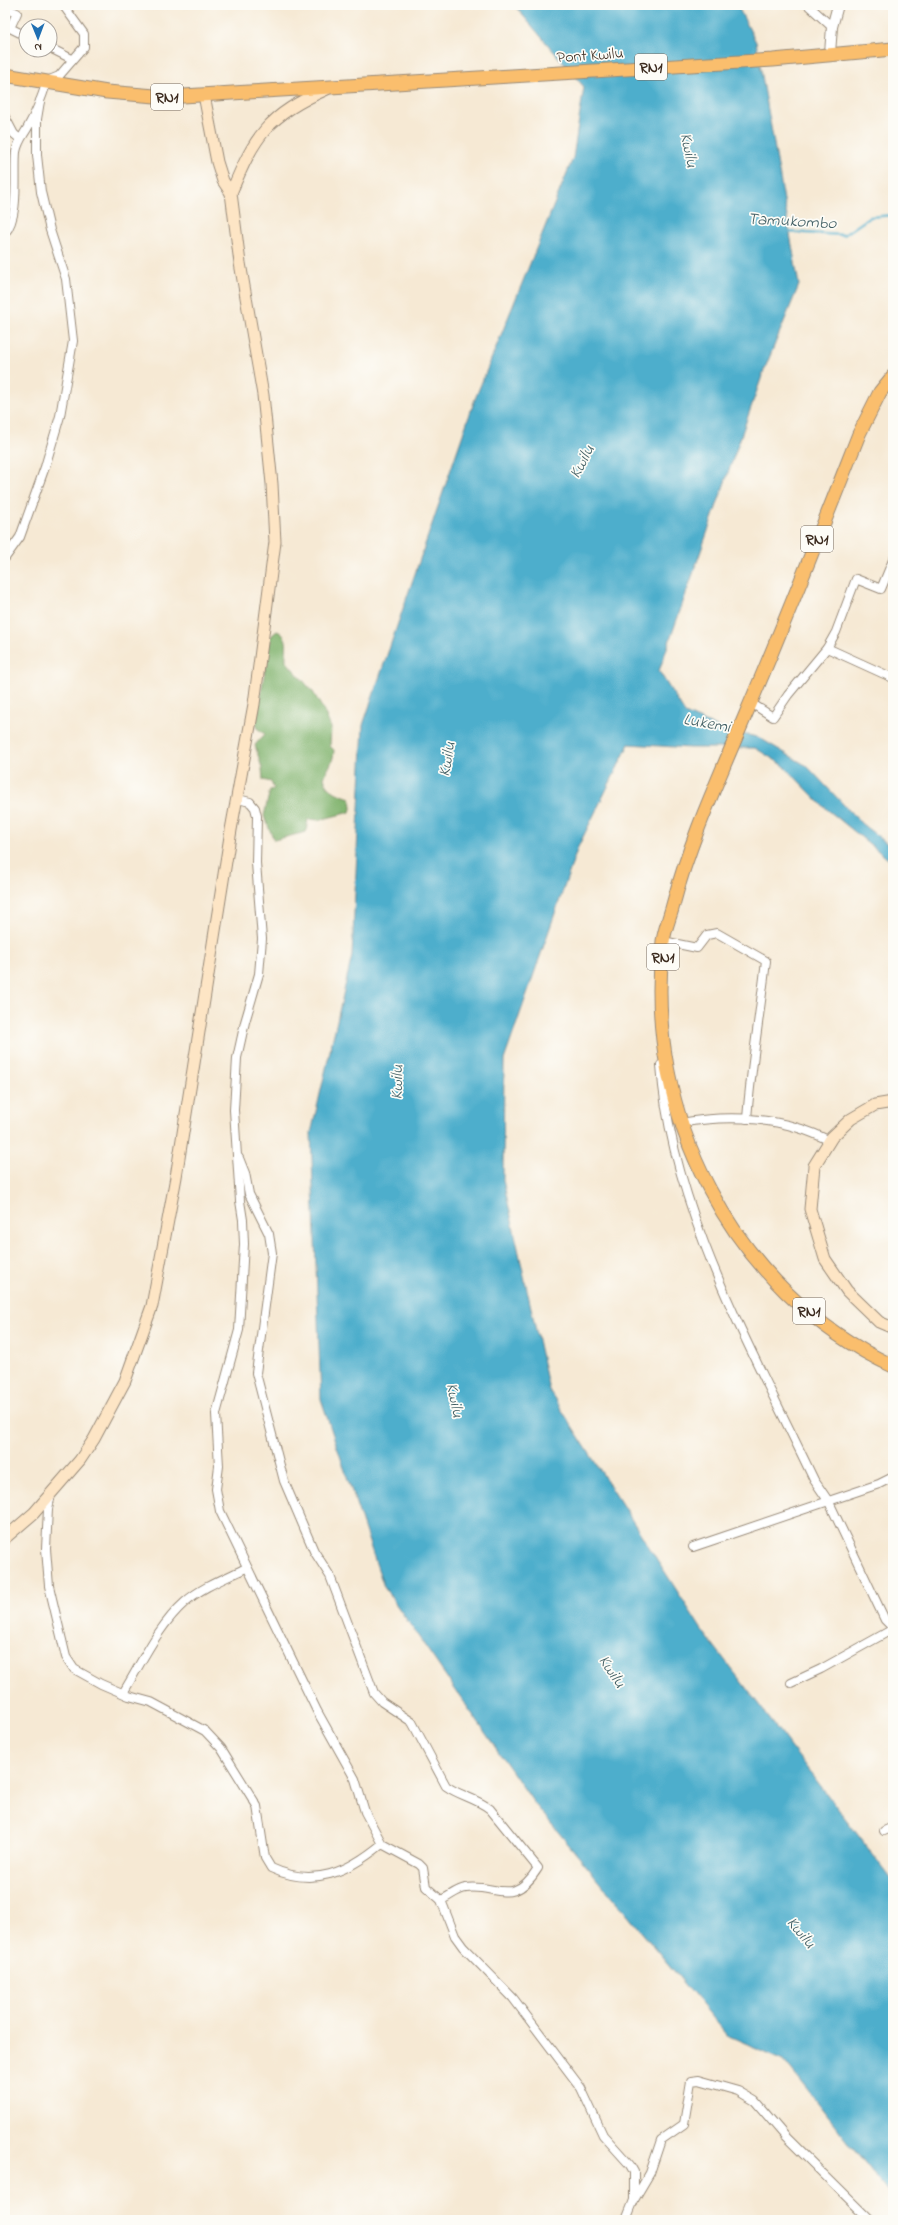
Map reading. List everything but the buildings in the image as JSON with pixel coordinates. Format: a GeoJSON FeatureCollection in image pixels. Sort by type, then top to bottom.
{"type":"FeatureCollection","features":[{"type":"Feature","properties":{"kind":"highway","name":"RN1"},"geometry":{"type":"LineString","coordinates":[[830,53],[893,49]]}},
{"type":"Feature","properties":{"kind":"highway","name":"Pont Kwilu"},"geometry":{"type":"LineString","coordinates":[[330,87],[773,60],[830,53]]}},
{"type":"Feature","properties":{"kind":"highway","name":"RN1"},"geometry":{"type":"LineString","coordinates":[[5,74],[21,79],[107,92],[167,97],[330,87]]}},
{"type":"Feature","properties":{"kind":"highway","name":"RN1"},"geometry":{"type":"LineString","coordinates":[[893,376],[880,392],[859,434],[750,705],[711,796],[679,881],[663,941],[661,1029],[670,1086],[681,1123],[701,1173],[721,1211],[739,1240],[758,1263],[790,1296],[823,1323],[854,1345],[893,1366]]}},
{"type":"Feature","properties":{"kind":"main road"},"geometry":{"type":"LineString","coordinates":[[231,193],[250,149],[269,124],[298,102],[330,87]]}},
{"type":"Feature","properties":{"kind":"main road"},"geometry":{"type":"LineString","coordinates":[[5,1538],[34,1513],[80,1460],[112,1408],[125,1381],[152,1306],[176,1177],[231,830],[238,799],[254,704],[275,542],[272,484],[263,395],[240,263],[231,193],[223,181],[217,162],[204,95]]}},
{"type":"Feature","properties":{"kind":"main road"},"geometry":{"type":"LineString","coordinates":[[893,1102],[875,1105],[851,1119],[830,1141],[814,1166],[810,1209],[825,1258],[847,1291],[879,1322],[893,1328]]}},
{"type":"Feature","properties":{"kind":"street"},"geometry":{"type":"LineString","coordinates":[[5,233],[10,224],[15,192],[16,151],[20,139],[28,127],[47,82],[58,76],[72,58],[84,47],[84,34],[63,5]]}},
{"type":"Feature","properties":{"kind":"street"},"geometry":{"type":"LineString","coordinates":[[808,5],[832,27]]}},
{"type":"Feature","properties":{"kind":"street"},"geometry":{"type":"LineString","coordinates":[[830,53],[832,27],[838,5]]}},
{"type":"Feature","properties":{"kind":"street"},"geometry":{"type":"LineString","coordinates":[[5,8],[17,13],[10,28],[18,32]]}},
{"type":"Feature","properties":{"kind":"street"},"geometry":{"type":"LineString","coordinates":[[58,52],[72,58]]}},
{"type":"Feature","properties":{"kind":"street"},"geometry":{"type":"LineString","coordinates":[[5,558],[20,537],[46,467],[60,416],[73,341],[66,279],[50,230],[41,192],[37,155],[37,119],[40,101]]}},
{"type":"Feature","properties":{"kind":"street"},"geometry":{"type":"LineString","coordinates":[[5,117],[14,134],[20,139]]}},
{"type":"Feature","properties":{"kind":"street"},"geometry":{"type":"LineString","coordinates":[[750,705],[774,717],[788,695],[827,648],[836,632],[856,579],[881,589],[893,560]]}},
{"type":"Feature","properties":{"kind":"street"},"geometry":{"type":"LineString","coordinates":[[827,648],[893,678]]}},
{"type":"Feature","properties":{"kind":"street"},"geometry":{"type":"LineString","coordinates":[[238,799],[250,802],[256,808],[256,863],[262,939],[259,974],[245,1022],[237,1058],[234,1110],[240,1201],[244,1220],[241,1307],[236,1348],[216,1414],[219,1466],[216,1488],[220,1511],[246,1568],[317,1711],[355,1779],[362,1805],[382,1844],[419,1864],[423,1868],[426,1887],[441,1900],[455,1936],[463,1947],[513,1998],[581,2088],[603,2135],[630,2165],[634,2172],[634,2200]]}},
{"type":"Feature","properties":{"kind":"street"},"geometry":{"type":"LineString","coordinates":[[663,941],[697,948],[707,935],[717,933],[766,961],[760,1016],[752,1063],[747,1118]]}},
{"type":"Feature","properties":{"kind":"street"},"geometry":{"type":"LineString","coordinates":[[661,1029],[661,1067],[666,1109],[689,1204],[705,1247],[814,1480],[829,1502],[884,1620],[893,1628],[821,1669],[791,1683]]}},
{"type":"Feature","properties":{"kind":"street"},"geometry":{"type":"LineString","coordinates":[[681,1123],[706,1118],[747,1118],[802,1128],[830,1141]]}},
{"type":"Feature","properties":{"kind":"street"},"geometry":{"type":"LineString","coordinates":[[237,1156],[242,1163],[249,1194],[269,1234],[272,1253],[256,1373],[284,1481],[314,1551],[330,1576],[374,1692],[382,1702],[412,1722],[446,1786],[456,1793],[480,1801],[490,1809],[538,1868],[527,1881],[512,1890],[502,1893],[468,1888],[462,1889],[441,1900]]}},
{"type":"Feature","properties":{"kind":"street"},"geometry":{"type":"LineString","coordinates":[[693,1547],[829,1502],[879,1484],[893,1477]]}},
{"type":"Feature","properties":{"kind":"street"},"geometry":{"type":"LineString","coordinates":[[52,1492],[48,1509],[46,1549],[49,1586],[66,1657],[74,1669],[101,1684],[151,1702],[189,1721],[205,1731],[221,1748],[256,1806],[265,1858],[271,1868],[297,1877],[327,1875],[362,1861],[382,1844]]}},
{"type":"Feature","properties":{"kind":"street"},"geometry":{"type":"LineString","coordinates":[[123,1693],[168,1620],[186,1601],[214,1584],[246,1568]]}},
{"type":"Feature","properties":{"kind":"street"},"geometry":{"type":"LineString","coordinates":[[884,1831],[893,1826]]}},
{"type":"Feature","properties":{"kind":"street"},"geometry":{"type":"LineString","coordinates":[[626,2220],[634,2200],[650,2173],[661,2140],[684,2124],[686,2118],[689,2086],[691,2081],[699,2080],[738,2091],[755,2101],[785,2136],[870,2220]]}},
{"type":"Feature","properties":{"kind":"green space"},"geometry":{"type":"Polygon","coordinates":[[[277,631],[286,640],[286,661],[313,692],[324,711],[331,728],[330,746],[334,750],[331,762],[324,778],[331,789],[350,798],[352,805],[350,812],[319,820],[308,819],[306,832],[274,840],[264,816],[270,790],[274,789],[271,782],[263,780],[262,768],[255,745],[265,734],[258,729],[256,722],[271,636],[277,631]]]}},
{"type":"Feature","properties":{"kind":"water","name":"Kwilu"},"geometry":{"type":"Polygon","coordinates":[[[514,5],[737,5],[756,42],[799,285],[763,373],[659,671],[685,713],[726,731],[758,737],[807,766],[862,824],[893,848],[893,863],[823,806],[783,765],[755,748],[690,748],[629,744],[578,847],[504,1060],[503,1180],[549,1390],[702,1630],[893,1881],[893,2198],[784,2061],[729,2037],[534,1803],[384,1587],[321,1399],[311,1133],[352,956],[363,725],[475,399],[573,158],[584,87],[514,5]]]}},
{"type":"Feature","properties":{"kind":"waterway","name":"Tamukombo"},"geometry":{"type":"LineString","coordinates":[[787,232],[844,235],[870,217],[893,215]]}},
{"type":"Feature","properties":{"kind":"water label","name":"Lukemi"},"geometry":{"type":"Point","coordinates":[707,722]}}]}
